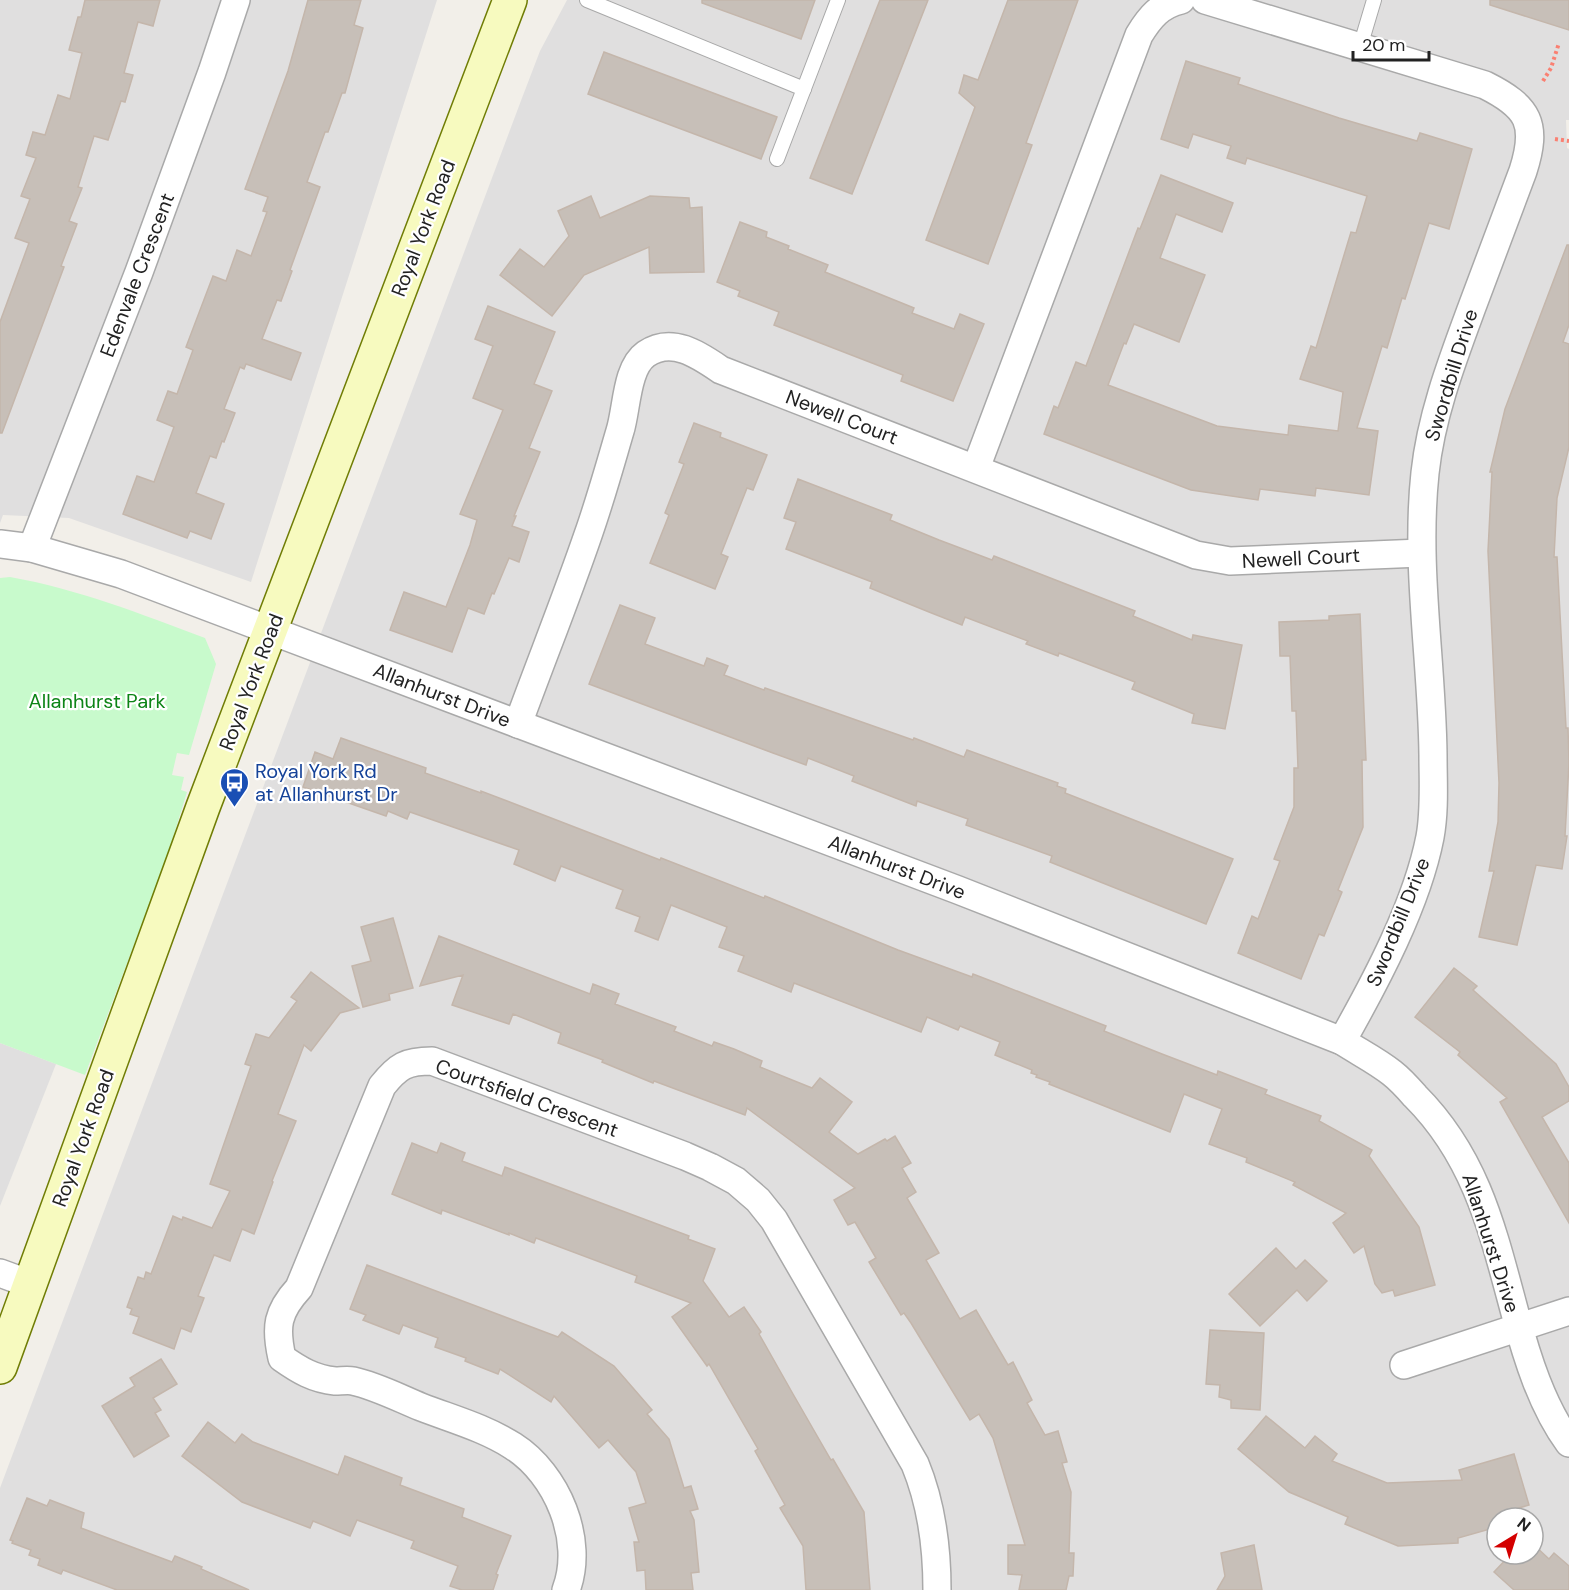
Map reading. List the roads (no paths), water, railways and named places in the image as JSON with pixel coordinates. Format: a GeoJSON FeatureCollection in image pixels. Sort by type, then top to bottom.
{"type":"FeatureCollection","features":[{"type":"Feature","properties":{"kind":"main road","name":"Royal York Road"},"geometry":{"type":"LineString","coordinates":[[0,1367],[15,1279],[203,807],[510,0]]}},
{"type":"Feature","properties":{"kind":"street","name":"Edenvale Crescent"},"geometry":{"type":"LineString","coordinates":[[32,548],[143,261],[236,0]]}},
{"type":"Feature","properties":{"kind":"street"},"geometry":{"type":"LineString","coordinates":[[976,468],[1139,35],[1151,16],[1168,3],[1181,0]]}},
{"type":"Feature","properties":{"kind":"street","name":"Swordbill Drive"},"geometry":{"type":"LineString","coordinates":[[1205,0],[1485,85],[1507,96],[1520,108],[1531,136],[1523,171],[1464,328],[1433,425],[1425,475],[1420,553],[1433,729],[1433,809],[1430,836],[1424,861],[1392,945],[1367,998],[1342,1041]]}},
{"type":"Feature","properties":{"kind":"street","name":"Newell Court"},"geometry":{"type":"LineString","coordinates":[[518,724],[589,533],[622,424],[631,377],[637,363],[645,354],[660,347],[679,347],[721,370],[1196,555],[1230,561],[1420,553]]}},
{"type":"Feature","properties":{"kind":"street","name":"Allanhurst Drive"},"geometry":{"type":"LineString","coordinates":[[0,544],[32,548],[121,574],[958,890],[1342,1041],[1393,1074],[1429,1110],[1455,1144],[1474,1180],[1488,1219],[1520,1329],[1546,1403],[1560,1431],[1569,1443]]}},
{"type":"Feature","properties":{"kind":"street","name":"Courtsfield Crescent"},"geometry":{"type":"LineString","coordinates":[[566,1590],[572,1555],[564,1510],[537,1466],[515,1447],[489,1433],[352,1380],[319,1378],[299,1371],[282,1358],[278,1337],[280,1316],[288,1300],[299,1288],[382,1086],[395,1070],[413,1061],[432,1061],[685,1156],[736,1181],[758,1200],[774,1220],[915,1464],[925,1487],[931,1512],[935,1539],[937,1590]]}},
{"type":"Feature","properties":{"kind":"street"},"geometry":{"type":"LineString","coordinates":[[1404,1365],[1520,1329],[1569,1311]]}},
{"type":"Feature","properties":{"kind":"lane"},"geometry":{"type":"LineString","coordinates":[[587,0],[804,89]]}},
{"type":"Feature","properties":{"kind":"lane"},"geometry":{"type":"LineString","coordinates":[[777,159],[838,0]]}},
{"type":"Feature","properties":{"kind":"lane"},"geometry":{"type":"LineString","coordinates":[[1360,47],[1374,0]]}},
{"type":"Feature","properties":{"kind":"place","name":"Royal York Rd at Allanhurst Dr"},"geometry":{"type":"Point","coordinates":[234,808]}},
{"type":"Feature","properties":{"kind":"park label","name":"Allanhurst Park"},"geometry":{"type":"Point","coordinates":[97,701]}}]}
